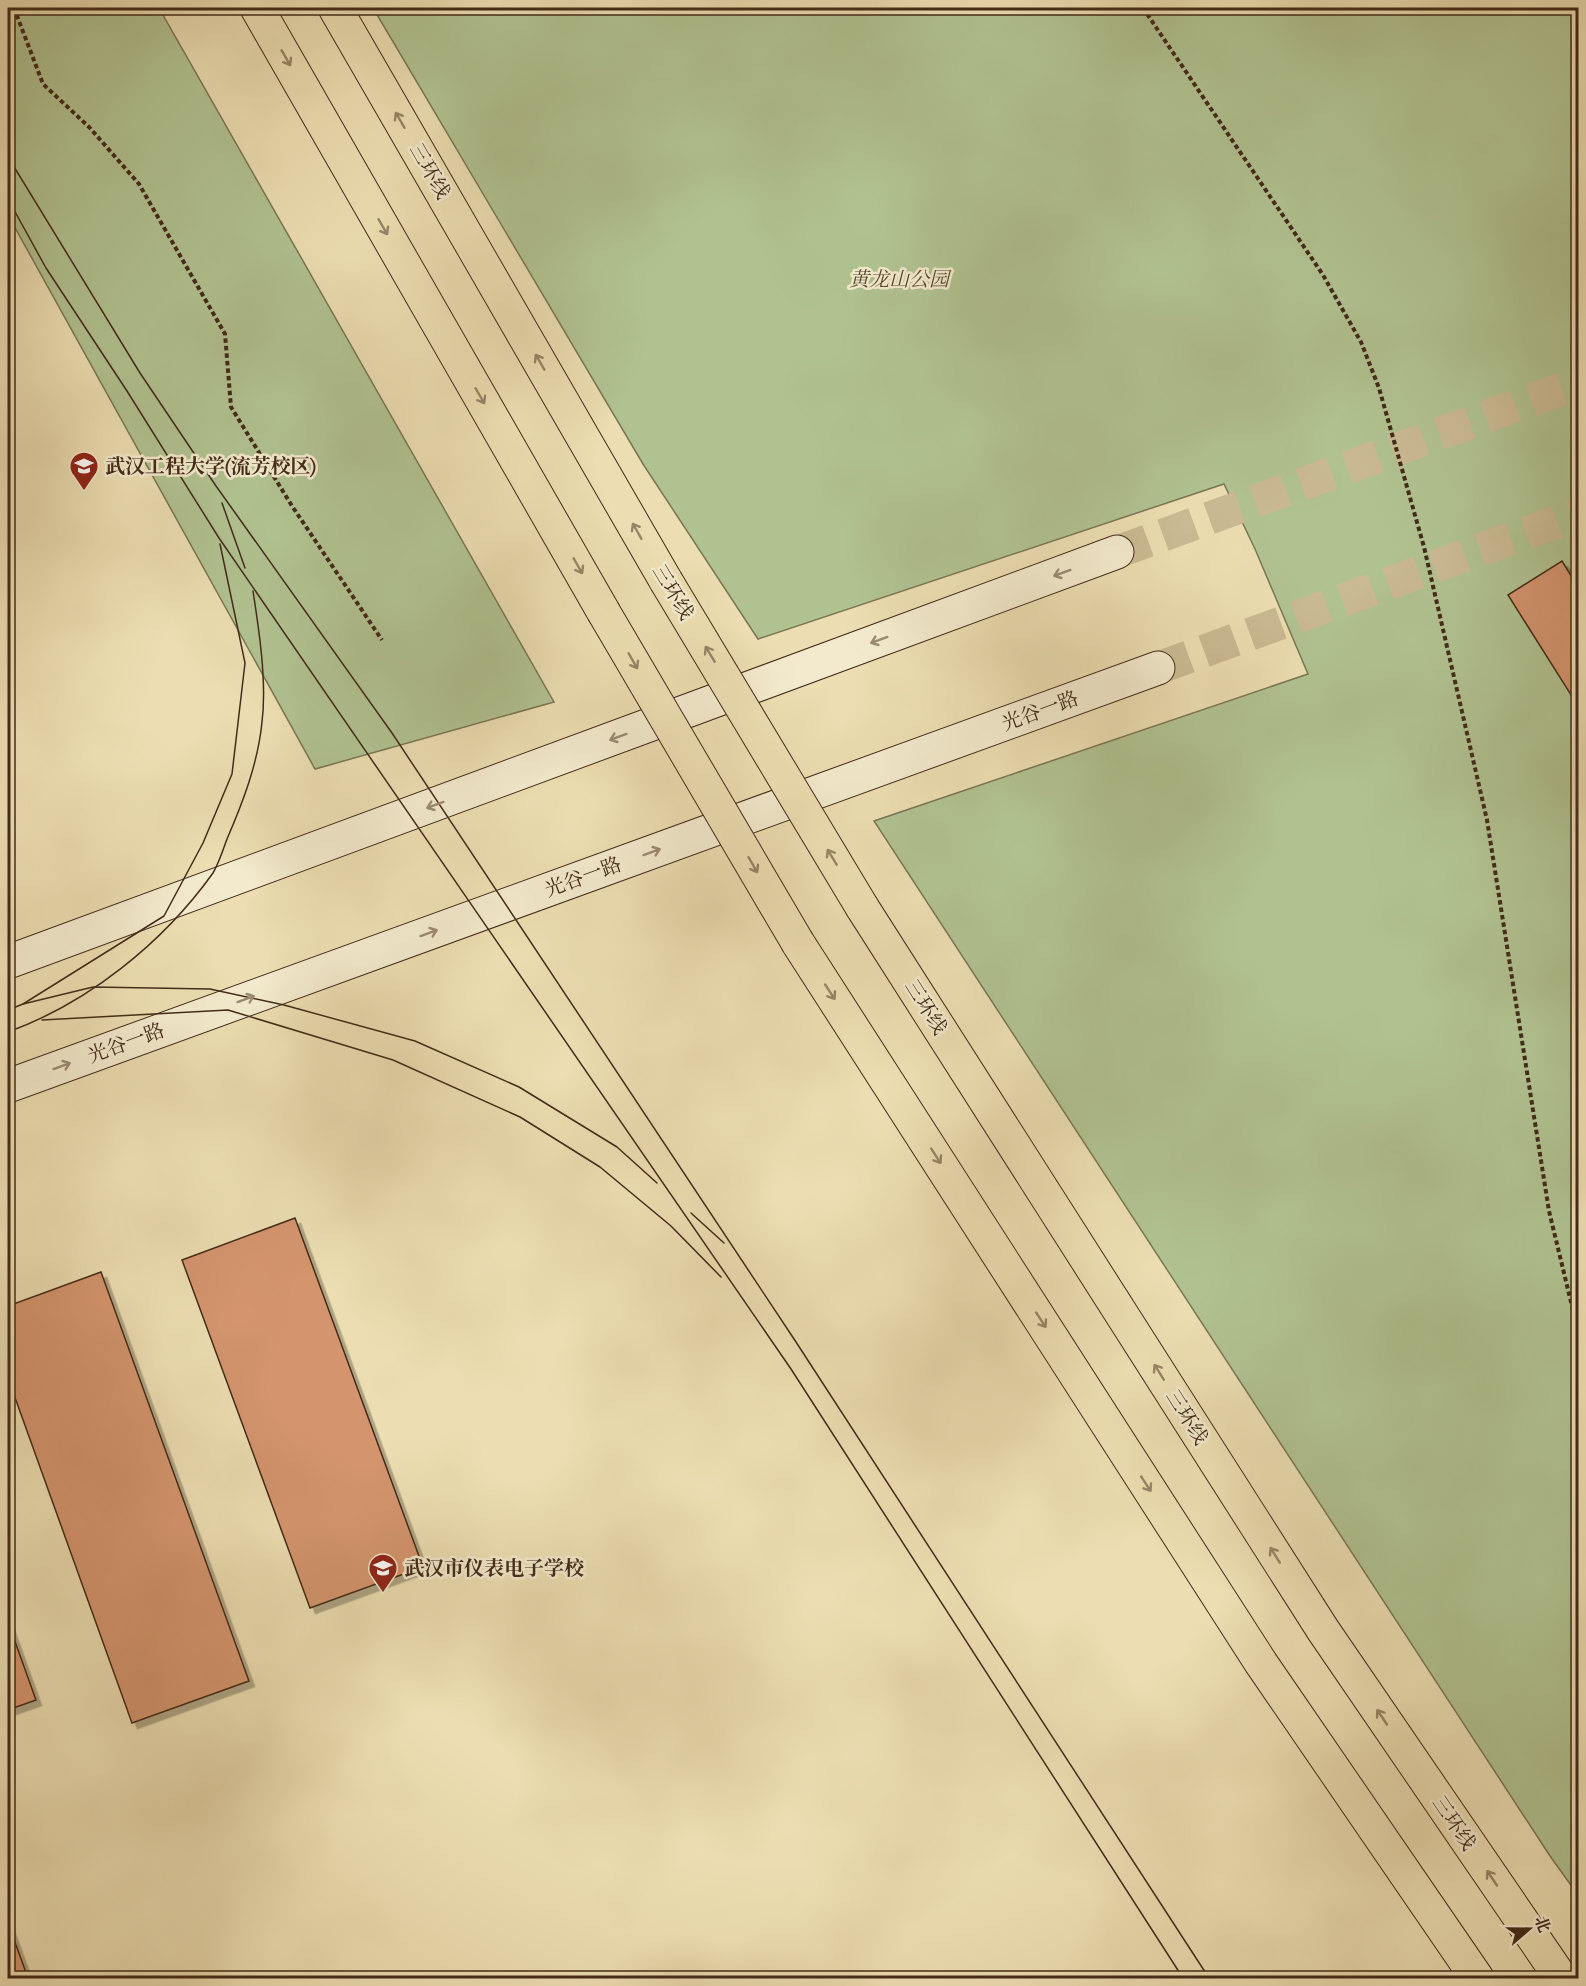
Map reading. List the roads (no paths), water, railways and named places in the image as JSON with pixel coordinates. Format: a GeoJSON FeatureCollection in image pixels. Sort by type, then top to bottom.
{"type":"FeatureCollection","features":[{"type":"Feature","properties":{"kind":"highway"},"geometry":{"type":"LineString","coordinates":[[257,8],[603,611],[798,943],[1261,1663],[1477,1978]]}},
{"type":"Feature","properties":{"kind":"highway","name":"三环线"},"geometry":{"type":"LineString","coordinates":[[335,8],[666,581],[862,907],[1323,1630],[1561,1978]]}},
{"type":"Feature","properties":{"kind":"main road"},"geometry":{"type":"LineString","coordinates":[[8,962],[1117,552]]}},
{"type":"Feature","properties":{"kind":"main road","name":"光谷一路"},"geometry":{"type":"LineString","coordinates":[[8,1086],[1158,668]]}},
{"type":"Feature","properties":{"kind":"tunnel"},"geometry":{"type":"LineString","coordinates":[[1117,552],[1578,383]]}},
{"type":"Feature","properties":{"kind":"tunnel"},"geometry":{"type":"LineString","coordinates":[[1158,668],[1578,514]]}},
{"type":"Feature","properties":{"kind":"tram line"},"geometry":{"type":"LineString","coordinates":[[8,157],[140,373],[216,486],[392,733],[796,1342],[1209,1978]]}},
{"type":"Feature","properties":{"kind":"tram line"},"geometry":{"type":"LineString","coordinates":[[8,199],[46,268],[127,391],[219,538],[791,1369],[1183,1978]]}},
{"type":"Feature","properties":{"kind":"tram line"},"geometry":{"type":"LineString","coordinates":[[222,503],[245,568]]}},
{"type":"Feature","properties":{"kind":"tram line"},"geometry":{"type":"LineString","coordinates":[[8,1010],[23,1004],[164,916],[203,843],[232,774],[245,663],[220,544]]}},
{"type":"Feature","properties":{"kind":"tram line"},"geometry":{"type":"LineString","coordinates":[[8,1032],[67,1005],[122,968],[171,923],[213,873],[239,811],[260,737],[263,673],[253,591]]}},
{"type":"Feature","properties":{"kind":"tram line"},"geometry":{"type":"LineString","coordinates":[[23,1004],[93,987],[210,989],[284,1005],[415,1041],[519,1087],[617,1147],[657,1183]]}},
{"type":"Feature","properties":{"kind":"tram line"},"geometry":{"type":"LineString","coordinates":[[42,1020],[228,1010],[393,1060],[520,1117],[600,1167],[671,1226],[721,1277]]}},
{"type":"Feature","properties":{"kind":"tram line"},"geometry":{"type":"LineString","coordinates":[[691,1213],[724,1243]]}},
{"type":"Feature","properties":{"kind":"place","name":"武汉工程大学(流芳校区)"},"geometry":{"type":"Point","coordinates":[84,492]}},
{"type":"Feature","properties":{"kind":"place","name":"武汉市仪表电子学校"},"geometry":{"type":"Point","coordinates":[383,1594]}},
{"type":"Feature","properties":{"kind":"park label","name":"黄龙山公园"},"geometry":{"type":"Point","coordinates":[899,279]}}]}
